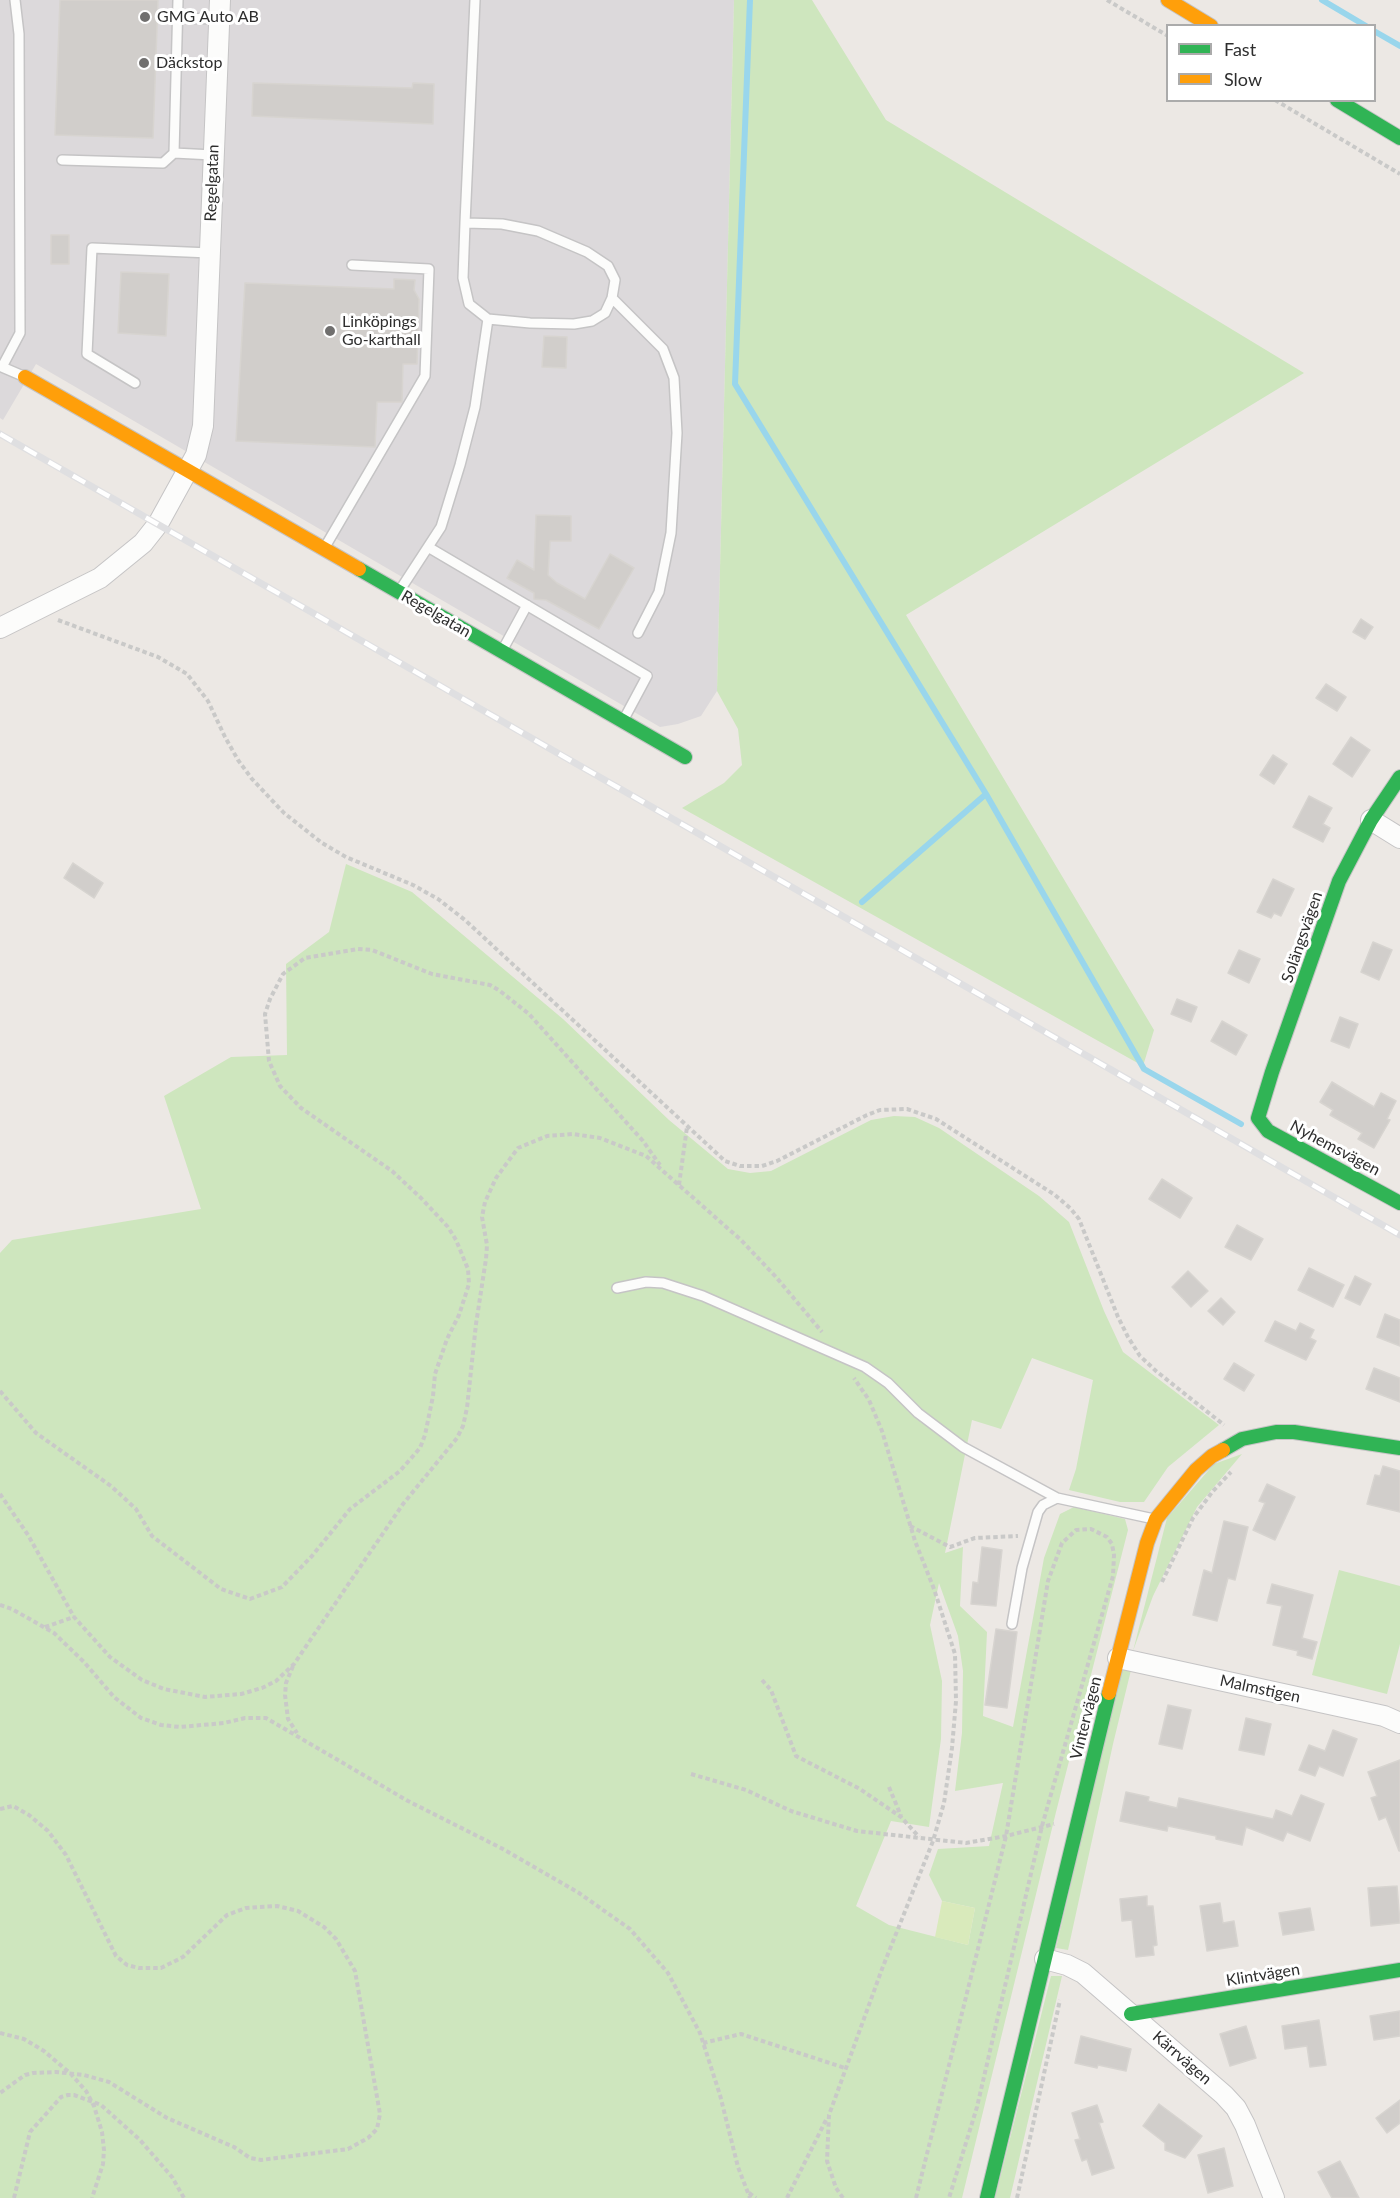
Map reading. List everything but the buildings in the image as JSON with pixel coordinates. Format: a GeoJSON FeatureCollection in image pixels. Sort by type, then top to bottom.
{"type":"FeatureCollection","features":[{"type":"Feature","properties":{"kind":"street"},"geometry":{"type":"LineString","coordinates":[[1168,0],[1208,24]]}},
{"type":"Feature","properties":{"kind":"street","name":"Regelgatan"},"geometry":{"type":"LineString","coordinates":[[187,471],[196,455],[202,426],[219,9]]}},
{"type":"Feature","properties":{"kind":"street"},"geometry":{"type":"LineString","coordinates":[[1340,102],[1400,138]]}},
{"type":"Feature","properties":{"kind":"street","name":"Regelgatan"},"geometry":{"type":"LineString","coordinates":[[26,377],[685,757]]}},
{"type":"Feature","properties":{"kind":"street"},"geometry":{"type":"LineString","coordinates":[[0,628],[100,578],[143,543],[158,524],[187,471]]}},
{"type":"Feature","properties":{"kind":"street","name":"Solängsvägen"},"geometry":{"type":"LineString","coordinates":[[1258,1118],[1339,881],[1371,820],[1400,777]]}},
{"type":"Feature","properties":{"kind":"street"},"geometry":{"type":"LineString","coordinates":[[1371,820],[1400,838]]}},
{"type":"Feature","properties":{"kind":"street","name":"Nyhemsvägen"},"geometry":{"type":"LineString","coordinates":[[1258,1118],[1268,1131],[1400,1203]]}},
{"type":"Feature","properties":{"kind":"street","name":"Vintervägen"},"geometry":{"type":"LineString","coordinates":[[987,2198],[1118,1658],[1147,1543],[1156,1519],[1196,1470],[1212,1456],[1242,1439],[1276,1432],[1294,1432],[1400,1448]]}},
{"type":"Feature","properties":{"kind":"street","name":"Malmstigen"},"geometry":{"type":"LineString","coordinates":[[1118,1658],[1384,1716],[1400,1723]]}},
{"type":"Feature","properties":{"kind":"street","name":"Kärrvägen"},"geometry":{"type":"LineString","coordinates":[[1045,1959],[1067,1965],[1083,1973],[1224,2095],[1236,2108],[1245,2126],[1274,2198]]}},
{"type":"Feature","properties":{"kind":"street","name":"Klintvägen"},"geometry":{"type":"LineString","coordinates":[[1131,2014],[1400,1970]]}},
{"type":"Feature","properties":{"kind":"lane"},"geometry":{"type":"LineString","coordinates":[[15,0],[19,34],[20,333],[1,366],[26,377]]}},
{"type":"Feature","properties":{"kind":"lane"},"geometry":{"type":"LineString","coordinates":[[174,153],[178,0]]}},
{"type":"Feature","properties":{"kind":"lane"},"geometry":{"type":"LineString","coordinates":[[465,223],[502,224],[538,231],[587,252],[608,266],[615,280],[612,298],[605,313],[592,321],[574,324],[488,319],[469,303],[463,278],[465,223],[475,0]]}},
{"type":"Feature","properties":{"kind":"lane"},"geometry":{"type":"LineString","coordinates":[[178,18],[219,9]]}},
{"type":"Feature","properties":{"kind":"lane"},"geometry":{"type":"LineString","coordinates":[[62,160],[163,163],[174,153],[213,155]]}},
{"type":"Feature","properties":{"kind":"lane"},"geometry":{"type":"LineString","coordinates":[[135,383],[87,354],[92,248],[210,253]]}},
{"type":"Feature","properties":{"kind":"lane"},"geometry":{"type":"LineString","coordinates":[[324,549],[425,376],[429,269],[352,265]]}},
{"type":"Feature","properties":{"kind":"lane"},"geometry":{"type":"LineString","coordinates":[[612,298],[663,350],[674,378],[678,434],[671,533],[659,592],[638,633]]}},
{"type":"Feature","properties":{"kind":"lane"},"geometry":{"type":"LineString","coordinates":[[399,593],[441,527],[476,407],[488,319]]}},
{"type":"Feature","properties":{"kind":"lane"},"geometry":{"type":"LineString","coordinates":[[428,547],[646,676],[623,721]]}},
{"type":"Feature","properties":{"kind":"lane"},"geometry":{"type":"LineString","coordinates":[[502,652],[527,605]]}},
{"type":"Feature","properties":{"kind":"lane"},"geometry":{"type":"LineString","coordinates":[[617,1288],[646,1282],[663,1283],[703,1296],[865,1367],[888,1383],[918,1413],[963,1446],[1057,1498],[1071,1499],[1156,1519]]}},
{"type":"Feature","properties":{"kind":"lane"},"geometry":{"type":"LineString","coordinates":[[1012,1624],[1038,1512],[1043,1505],[1057,1498]]}},
{"type":"Feature","properties":{"kind":"path"},"geometry":{"type":"LineString","coordinates":[[1107,0],[1166,35]]}},
{"type":"Feature","properties":{"kind":"path"},"geometry":{"type":"LineString","coordinates":[[1278,102],[1400,174]]}},
{"type":"Feature","properties":{"kind":"path"},"geometry":{"type":"LineString","coordinates":[[35,611],[158,657],[187,674],[208,701],[225,737],[245,770],[284,813],[330,848],[413,885],[438,899],[465,920],[725,1161],[751,1167],[762,1166],[777,1161],[880,1110],[907,1109],[936,1119],[1055,1196],[1070,1208],[1086,1234],[1118,1317],[1140,1356],[1242,1439]]}},
{"type":"Feature","properties":{"kind":"path"},"geometry":{"type":"LineString","coordinates":[[0,1391],[36,1432],[111,1486],[136,1509],[152,1536],[220,1589],[250,1599],[282,1587],[312,1556],[350,1509],[400,1471],[420,1448],[431,1406],[435,1374],[469,1284],[468,1269],[462,1251],[452,1233],[421,1198],[392,1171],[301,1108],[280,1086],[269,1061],[266,1014],[270,999],[283,974],[304,958],[358,949],[372,950],[432,974],[490,985],[529,1014],[643,1141],[663,1171]]}},
{"type":"Feature","properties":{"kind":"path"},"geometry":{"type":"LineString","coordinates":[[679,1185],[687,1126]]}},
{"type":"Feature","properties":{"kind":"path"},"geometry":{"type":"LineString","coordinates":[[302,1737],[292,1726],[286,1709],[286,1683],[294,1664],[403,1504],[457,1438],[463,1426],[486,1259],[487,1245],[482,1217],[485,1202],[506,1161],[518,1148],[532,1140],[573,1134],[600,1138],[646,1156],[741,1240],[776,1277],[806,1311],[868,1400],[882,1431],[910,1526],[934,1588],[955,1654],[956,1701],[952,1748],[944,1803],[933,1840],[829,2115],[787,2198]]}},
{"type":"Feature","properties":{"kind":"path"},"geometry":{"type":"LineString","coordinates":[[1161,1584],[1193,1518],[1213,1491],[1232,1472]]}},
{"type":"Feature","properties":{"kind":"path"},"geometry":{"type":"LineString","coordinates":[[0,1494],[28,1535],[74,1617],[110,1657],[142,1680],[164,1689],[205,1697],[241,1694],[276,1681],[294,1664]]}},
{"type":"Feature","properties":{"kind":"path"},"geometry":{"type":"LineString","coordinates":[[910,1526],[950,1547],[975,1538],[1031,1536]]}},
{"type":"Feature","properties":{"kind":"path"},"geometry":{"type":"LineString","coordinates":[[916,2198],[1005,1836],[1048,1581],[1062,1543],[1069,1534],[1085,1528],[1091,1529],[1107,1538],[1112,1544],[1115,1564],[1103,1614],[1042,1826],[977,2107],[949,2198]]}},
{"type":"Feature","properties":{"kind":"path"},"geometry":{"type":"LineString","coordinates":[[0,1605],[44,1627],[70,1647],[114,1697],[141,1718],[161,1725],[180,1727],[213,1725],[245,1718],[266,1718],[408,1801],[501,1848],[579,1893],[630,1929],[668,1973],[703,2043],[720,2095],[738,2167],[749,2195],[756,2198]]}},
{"type":"Feature","properties":{"kind":"path"},"geometry":{"type":"LineString","coordinates":[[44,1627],[74,1617]]}},
{"type":"Feature","properties":{"kind":"path"},"geometry":{"type":"LineString","coordinates":[[762,1680],[771,1690],[796,1756],[860,1789],[901,1817],[919,1837]]}},
{"type":"Feature","properties":{"kind":"path"},"geometry":{"type":"LineString","coordinates":[[691,1774],[746,1790],[791,1811],[857,1831],[966,1843],[1042,1826],[1078,1821]]}},
{"type":"Feature","properties":{"kind":"path"},"geometry":{"type":"LineString","coordinates":[[889,1787],[901,1817]]}},
{"type":"Feature","properties":{"kind":"path"},"geometry":{"type":"LineString","coordinates":[[0,1809],[13,1806],[29,1815],[48,1831],[66,1855],[116,1956],[127,1965],[139,1968],[161,1968],[183,1956],[227,1915],[246,1908],[277,1906],[298,1911],[324,1927],[336,1939],[355,1971],[380,2114],[377,2129],[368,2138],[348,2149],[261,2160],[250,2158],[234,2147],[167,2118],[109,2082],[56,2072],[33,2073],[25,2075],[0,2093]]}},
{"type":"Feature","properties":{"kind":"path"},"geometry":{"type":"LineString","coordinates":[[1017,2198],[1060,1998]]}},
{"type":"Feature","properties":{"kind":"path"},"geometry":{"type":"LineString","coordinates":[[0,2033],[24,2039],[44,2051],[71,2074],[86,2091],[102,2132],[104,2151],[103,2164],[92,2198]]}},
{"type":"Feature","properties":{"kind":"path"},"geometry":{"type":"LineString","coordinates":[[703,2043],[741,2034],[845,2068]]}},
{"type":"Feature","properties":{"kind":"path"},"geometry":{"type":"LineString","coordinates":[[15,2198],[30,2132],[64,2096],[74,2095],[101,2105],[140,2140],[172,2177],[184,2198]]}},
{"type":"Feature","properties":{"kind":"path"},"geometry":{"type":"LineString","coordinates":[[829,2115],[827,2161],[836,2188],[843,2198]]}},
{"type":"Feature","properties":{"kind":"shaded area"},"geometry":{"type":"Polygon","coordinates":[[[0,0],[734,0],[717,691],[701,716],[660,727],[36,364],[3,420],[0,418],[0,0]]]}},
{"type":"Feature","properties":{"kind":"green space"},"geometry":{"type":"Polygon","coordinates":[[[734,0],[812,0],[886,120],[1304,373],[906,615],[1154,1030],[1143,1066],[682,808],[724,783],[742,765],[738,729],[717,691],[734,0]]]}},
{"type":"Feature","properties":{"kind":"green space"},"geometry":{"type":"Polygon","coordinates":[[[346,864],[412,892],[563,1019],[669,1120],[728,1169],[750,1173],[771,1171],[871,1120],[894,1116],[915,1117],[939,1128],[1039,1196],[1069,1222],[1104,1311],[1123,1352],[1219,1425],[1168,1467],[1144,1502],[1120,1502],[1069,1490],[1076,1469],[1093,1380],[1032,1358],[1001,1429],[972,1420],[945,1553],[963,1547],[960,1606],[987,1632],[983,1716],[1013,1727],[1044,1558],[1060,1514],[1074,1507],[1125,1519],[1128,1530],[1056,1812],[962,2198],[0,2198],[0,1253],[12,1240],[201,1209],[164,1096],[231,1057],[287,1055],[286,964],[329,932],[346,864]],[[939,1583],[930,1625],[942,1681],[941,1739],[929,1827],[891,1821],[856,1906],[889,1925],[968,1945],[975,1908],[942,1901],[929,1875],[938,1849],[989,1846],[1003,1783],[955,1791],[962,1733],[963,1671],[958,1636],[939,1583]]]}},
{"type":"Feature","properties":{"kind":"green space"},"geometry":{"type":"Polygon","coordinates":[[[1242,1454],[1197,1507],[1153,1596],[1133,1651],[1167,1518],[1214,1464],[1242,1454]]]}},
{"type":"Feature","properties":{"kind":"green space"},"geometry":{"type":"Polygon","coordinates":[[[1339,1570],[1400,1586],[1400,1644],[1387,1694],[1312,1675],[1339,1570]]]}},
{"type":"Feature","properties":{"kind":"green space"},"geometry":{"type":"Polygon","coordinates":[[[1122,1665],[1132,1666],[1068,1950],[1056,1948],[1122,1665]]]}},
{"type":"Feature","properties":{"kind":"green space"},"geometry":{"type":"Polygon","coordinates":[[[942,1901],[975,1908],[968,1945],[935,1937],[942,1901]]]}},
{"type":"Feature","properties":{"kind":"green space"},"geometry":{"type":"Polygon","coordinates":[[[1051,1976],[1062,1976],[1010,2198],[995,2198],[1051,1976]]]}},
{"type":"Feature","properties":{"kind":"waterway"},"geometry":{"type":"LineString","coordinates":[[750,0],[735,384],[986,794],[1144,1069],[1241,1124]]}},
{"type":"Feature","properties":{"kind":"waterway"},"geometry":{"type":"LineString","coordinates":[[1322,0],[1363,24]]}},
{"type":"Feature","properties":{"kind":"waterway"},"geometry":{"type":"LineString","coordinates":[[1376,32],[1400,46]]}},
{"type":"Feature","properties":{"kind":"waterway"},"geometry":{"type":"LineString","coordinates":[[862,902],[986,794]]}},
{"type":"Feature","properties":{"kind":"railway"},"geometry":{"type":"LineString","coordinates":[[0,434],[1400,1235]]}},
{"type":"Feature","properties":{"kind":"traffic: fast"},"geometry":{"type":"LineString","coordinates":[[1340,102],[1400,138]]}},
{"type":"Feature","properties":{"kind":"traffic: fast"},"geometry":{"type":"LineString","coordinates":[[359,569],[685,757]]}},
{"type":"Feature","properties":{"kind":"traffic: fast"},"geometry":{"type":"LineString","coordinates":[[1400,777],[1371,820],[1339,881],[1258,1118],[1268,1131],[1400,1203]]}},
{"type":"Feature","properties":{"kind":"traffic: fast"},"geometry":{"type":"LineString","coordinates":[[1223,1450],[1242,1439],[1276,1432],[1294,1432],[1400,1448]]}},
{"type":"Feature","properties":{"kind":"traffic: fast"},"geometry":{"type":"LineString","coordinates":[[987,2198],[1109,1693]]}},
{"type":"Feature","properties":{"kind":"traffic: fast"},"geometry":{"type":"LineString","coordinates":[[1131,2014],[1400,1970]]}},
{"type":"Feature","properties":{"kind":"traffic: slow"},"geometry":{"type":"LineString","coordinates":[[1168,0],[1208,24]]}},
{"type":"Feature","properties":{"kind":"traffic: slow"},"geometry":{"type":"LineString","coordinates":[[25,377],[359,569]]}},
{"type":"Feature","properties":{"kind":"traffic: slow"},"geometry":{"type":"LineString","coordinates":[[1109,1693],[1147,1543],[1156,1519],[1196,1470],[1223,1450]]}},
{"type":"Feature","properties":{"kind":"place","name":"GMG Auto AB"},"geometry":{"type":"Point","coordinates":[145,17]}},
{"type":"Feature","properties":{"kind":"place","name":"Däckstop"},"geometry":{"type":"Point","coordinates":[144,63]}},
{"type":"Feature","properties":{"kind":"place","name":"Linköpings Go-karthall"},"geometry":{"type":"Point","coordinates":[330,331]}}]}
